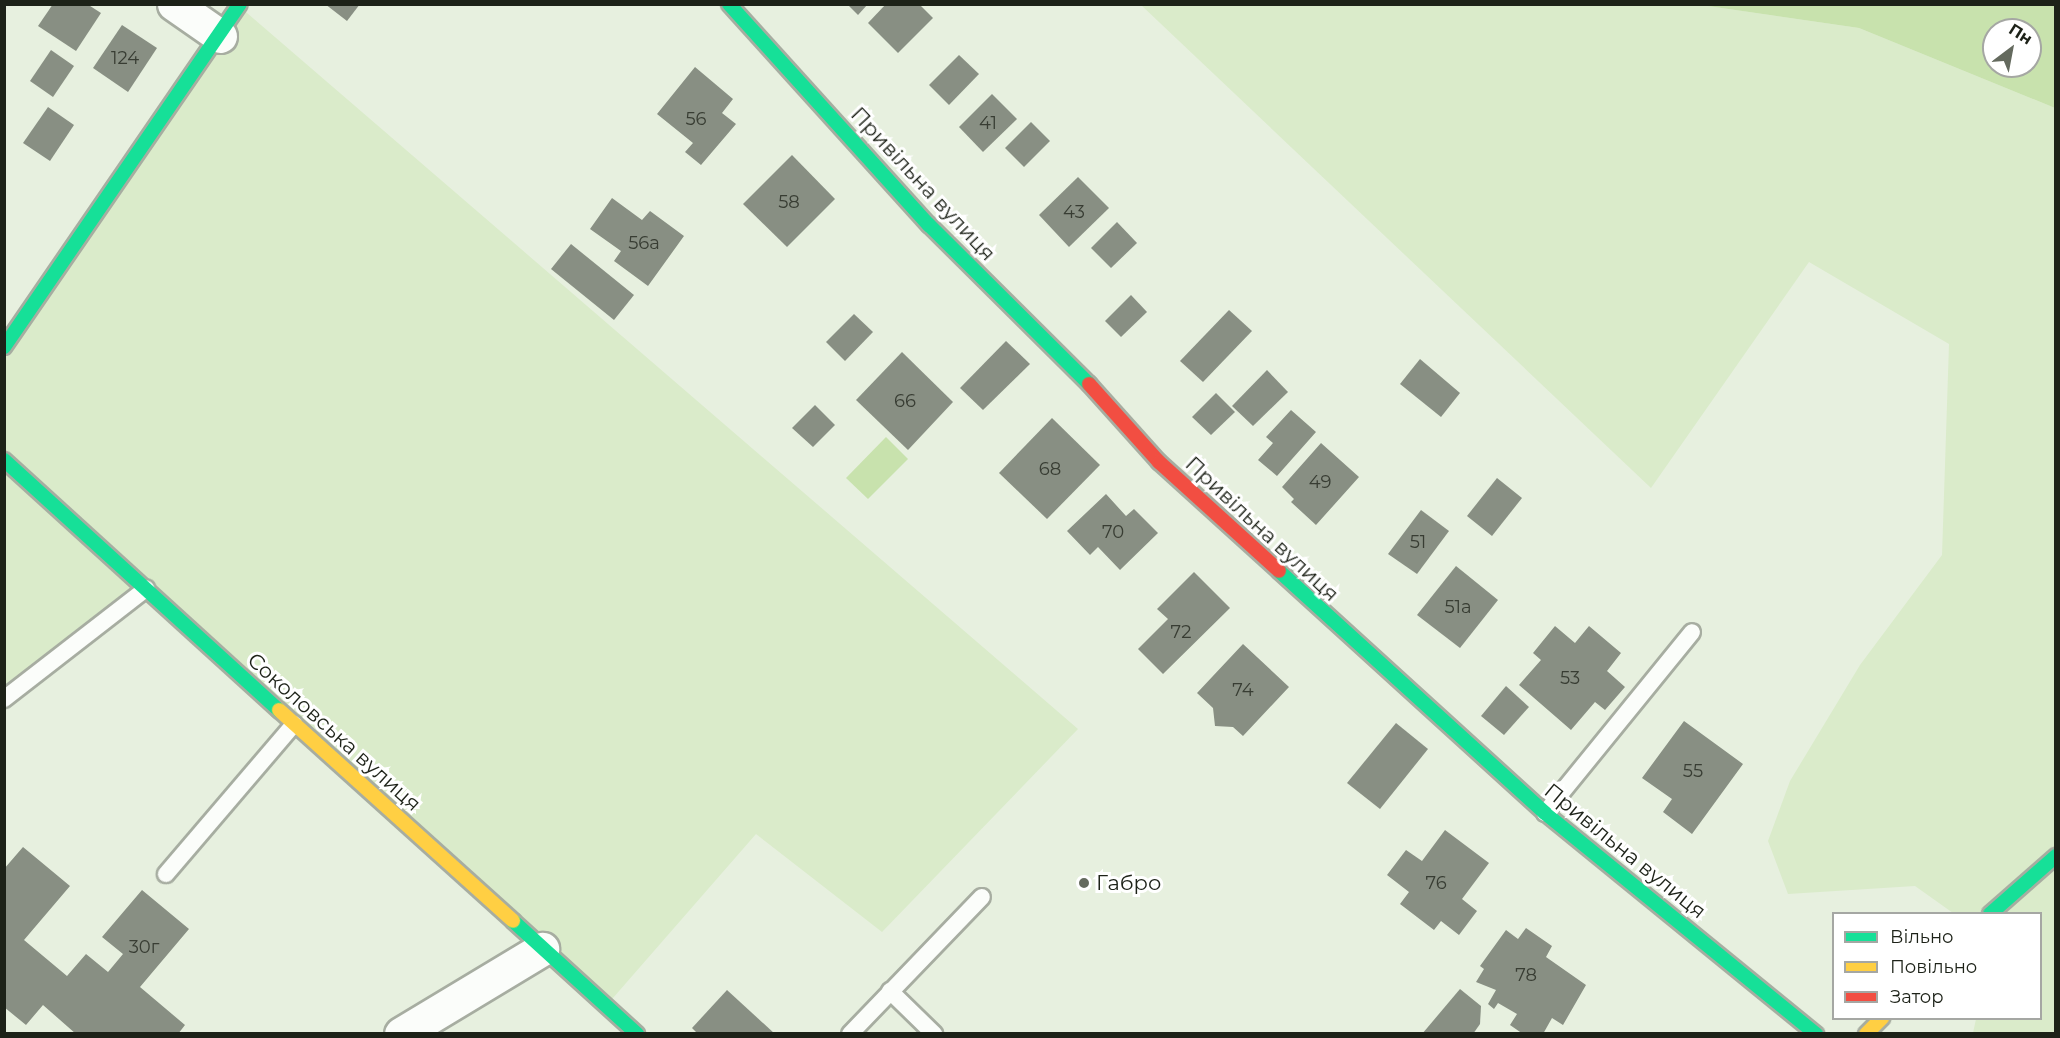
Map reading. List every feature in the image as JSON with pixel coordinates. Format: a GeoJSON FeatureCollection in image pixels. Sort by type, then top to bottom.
{"type":"FeatureCollection","features":[{"type":"Feature","properties":{"kind":"street"},"geometry":{"type":"LineString","coordinates":[[174,4],[220,36]]}},
{"type":"Feature","properties":{"kind":"street"},"geometry":{"type":"LineString","coordinates":[[4,347],[240,4]]}},
{"type":"Feature","properties":{"kind":"street","name":"Привільна вулиця"},"geometry":{"type":"LineString","coordinates":[[729,4],[929,225],[1083,377],[1159,462],[1545,813],[1815,1034]]}},
{"type":"Feature","properties":{"kind":"street","name":"Соколовська вулиця"},"geometry":{"type":"LineString","coordinates":[[4,460],[637,1034]]}},
{"type":"Feature","properties":{"kind":"street"},"geometry":{"type":"LineString","coordinates":[[1992,912],[2055,856]]}},
{"type":"Feature","properties":{"kind":"street"},"geometry":{"type":"LineString","coordinates":[[401,1034],[542,949]]}},
{"type":"Feature","properties":{"kind":"street"},"geometry":{"type":"LineString","coordinates":[[1866,1034],[1880,1020]]}},
{"type":"Feature","properties":{"kind":"lane"},"geometry":{"type":"LineString","coordinates":[[4,699],[146,589]]}},
{"type":"Feature","properties":{"kind":"lane"},"geometry":{"type":"LineString","coordinates":[[1545,813],[1692,632]]}},
{"type":"Feature","properties":{"kind":"lane"},"geometry":{"type":"LineString","coordinates":[[166,873],[294,724]]}},
{"type":"Feature","properties":{"kind":"lane"},"geometry":{"type":"LineString","coordinates":[[850,1034],[982,897]]}},
{"type":"Feature","properties":{"kind":"lane"},"geometry":{"type":"LineString","coordinates":[[890,991],[934,1034]]}},
{"type":"Feature","properties":{"kind":"shaded area"},"geometry":{"type":"Polygon","coordinates":[[[1141,5],[1701,5],[1859,28],[2055,108],[2055,1033],[1973,1033],[1976,1020],[2042,1020],[2042,912],[1952,912],[1915,886],[1788,894],[1768,841],[1790,781],[1860,665],[1942,555],[1949,344],[1809,262],[1651,488],[1141,5]]]}},
{"type":"Feature","properties":{"kind":"shaded area"},"geometry":{"type":"Polygon","coordinates":[[[1701,5],[2055,5],[2055,108],[1859,28],[1701,5]]]}},
{"type":"Feature","properties":{"kind":"shaded area"},"geometry":{"type":"Polygon","coordinates":[[[239,6],[1078,729],[882,932],[756,834],[606,1006],[146,589],[5,700],[5,347],[239,6]]]}},
{"type":"Feature","properties":{"kind":"shaded area"},"geometry":{"type":"Polygon","coordinates":[[[886,437],[908,459],[868,499],[846,478],[886,437]]]}},
{"type":"Feature","properties":{"kind":"building"},"geometry":{"type":"Polygon","coordinates":[[[53,4],[87,4],[101,13],[76,51],[38,26],[53,4]]]}},
{"type":"Feature","properties":{"kind":"building"},"geometry":{"type":"Polygon","coordinates":[[[325,4],[360,4],[347,21],[325,4]]]}},
{"type":"Feature","properties":{"kind":"building"},"geometry":{"type":"Polygon","coordinates":[[[847,4],[868,4],[858,15],[847,4]]]}},
{"type":"Feature","properties":{"kind":"building"},"geometry":{"type":"Polygon","coordinates":[[[886,4],[919,4],[933,18],[898,53],[868,23],[886,4]]]}},
{"type":"Feature","properties":{"kind":"building"},"geometry":{"type":"Polygon","coordinates":[[[122,25],[157,48],[128,92],[93,68],[122,25]]]}},
{"type":"Feature","properties":{"kind":"building"},"geometry":{"type":"Polygon","coordinates":[[[51,50],[74,66],[53,97],[30,81],[51,50]]]}},
{"type":"Feature","properties":{"kind":"building"},"geometry":{"type":"Polygon","coordinates":[[[959,55],[979,74],[949,105],[929,85],[959,55]]]}},
{"type":"Feature","properties":{"kind":"building"},"geometry":{"type":"Polygon","coordinates":[[[695,67],[733,99],[722,113],[736,124],[701,165],[685,152],[693,143],[657,114],[695,67]]]}},
{"type":"Feature","properties":{"kind":"building"},"geometry":{"type":"Polygon","coordinates":[[[992,94],[1017,119],[983,152],[959,127],[992,94]]]}},
{"type":"Feature","properties":{"kind":"building"},"geometry":{"type":"Polygon","coordinates":[[[48,107],[74,125],[50,161],[23,143],[48,107]]]}},
{"type":"Feature","properties":{"kind":"building"},"geometry":{"type":"Polygon","coordinates":[[[1031,122],[1050,141],[1024,167],[1005,148],[1031,122]]]}},
{"type":"Feature","properties":{"kind":"building"},"geometry":{"type":"Polygon","coordinates":[[[792,155],[835,199],[787,247],[743,204],[792,155]]]}},
{"type":"Feature","properties":{"kind":"building"},"geometry":{"type":"Polygon","coordinates":[[[1078,177],[1109,208],[1069,247],[1039,215],[1078,177]]]}},
{"type":"Feature","properties":{"kind":"building"},"geometry":{"type":"Polygon","coordinates":[[[612,198],[642,220],[650,211],[684,236],[648,286],[614,261],[621,251],[590,229],[612,198]]]}},
{"type":"Feature","properties":{"kind":"building"},"geometry":{"type":"Polygon","coordinates":[[[1117,222],[1137,243],[1111,268],[1091,248],[1117,222]]]}},
{"type":"Feature","properties":{"kind":"building"},"geometry":{"type":"Polygon","coordinates":[[[571,244],[634,295],[614,320],[551,269],[571,244]]]}},
{"type":"Feature","properties":{"kind":"building"},"geometry":{"type":"Polygon","coordinates":[[[1131,295],[1147,312],[1121,337],[1105,321],[1131,295]]]}},
{"type":"Feature","properties":{"kind":"building"},"geometry":{"type":"Polygon","coordinates":[[[1229,310],[1252,331],[1203,382],[1180,361],[1229,310]]]}},
{"type":"Feature","properties":{"kind":"building"},"geometry":{"type":"Polygon","coordinates":[[[854,314],[873,332],[845,361],[826,342],[854,314]]]}},
{"type":"Feature","properties":{"kind":"building"},"geometry":{"type":"Polygon","coordinates":[[[1006,341],[1030,364],[983,410],[960,388],[1006,341]]]}},
{"type":"Feature","properties":{"kind":"building"},"geometry":{"type":"Polygon","coordinates":[[[902,352],[953,402],[908,450],[856,400],[902,352]]]}},
{"type":"Feature","properties":{"kind":"building"},"geometry":{"type":"Polygon","coordinates":[[[1420,359],[1460,393],[1441,417],[1400,384],[1420,359]]]}},
{"type":"Feature","properties":{"kind":"building"},"geometry":{"type":"Polygon","coordinates":[[[1267,370],[1288,392],[1253,426],[1232,406],[1267,370]]]}},
{"type":"Feature","properties":{"kind":"building"},"geometry":{"type":"Polygon","coordinates":[[[1216,393],[1235,412],[1211,435],[1192,417],[1216,393]]]}},
{"type":"Feature","properties":{"kind":"building"},"geometry":{"type":"Polygon","coordinates":[[[815,405],[835,425],[813,447],[792,428],[815,405]]]}},
{"type":"Feature","properties":{"kind":"building"},"geometry":{"type":"Polygon","coordinates":[[[1291,410],[1316,432],[1277,476],[1258,460],[1273,443],[1266,437],[1291,410]]]}},
{"type":"Feature","properties":{"kind":"building"},"geometry":{"type":"Polygon","coordinates":[[[1052,418],[1100,465],[1047,519],[999,473],[1052,418]]]}},
{"type":"Feature","properties":{"kind":"building"},"geometry":{"type":"Polygon","coordinates":[[[1321,443],[1359,477],[1316,525],[1291,502],[1294,499],[1282,487],[1321,443]]]}},
{"type":"Feature","properties":{"kind":"building"},"geometry":{"type":"Polygon","coordinates":[[[1497,478],[1522,498],[1492,536],[1467,516],[1497,478]]]}},
{"type":"Feature","properties":{"kind":"building"},"geometry":{"type":"Polygon","coordinates":[[[1106,494],[1126,516],[1134,509],[1158,533],[1120,570],[1098,547],[1090,555],[1067,531],[1106,494]]]}},
{"type":"Feature","properties":{"kind":"building"},"geometry":{"type":"Polygon","coordinates":[[[1421,510],[1449,531],[1417,574],[1388,554],[1421,510]]]}},
{"type":"Feature","properties":{"kind":"building"},"geometry":{"type":"Polygon","coordinates":[[[1456,566],[1498,600],[1460,648],[1417,615],[1456,566]]]}},
{"type":"Feature","properties":{"kind":"building"},"geometry":{"type":"Polygon","coordinates":[[[1194,572],[1230,608],[1163,674],[1138,649],[1168,619],[1157,609],[1194,572]]]}},
{"type":"Feature","properties":{"kind":"building"},"geometry":{"type":"Polygon","coordinates":[[[1555,626],[1575,643],[1589,626],[1621,653],[1607,671],[1625,687],[1605,710],[1595,702],[1571,730],[1519,685],[1541,660],[1533,653],[1555,626]]]}},
{"type":"Feature","properties":{"kind":"building"},"geometry":{"type":"Polygon","coordinates":[[[1243,644],[1289,687],[1243,736],[1233,727],[1215,726],[1213,708],[1197,693],[1243,644]]]}},
{"type":"Feature","properties":{"kind":"building"},"geometry":{"type":"Polygon","coordinates":[[[1506,686],[1529,707],[1504,735],[1481,716],[1506,686]]]}},
{"type":"Feature","properties":{"kind":"building"},"geometry":{"type":"Polygon","coordinates":[[[1684,721],[1743,764],[1692,834],[1663,812],[1672,799],[1642,778],[1684,721]]]}},
{"type":"Feature","properties":{"kind":"building"},"geometry":{"type":"Polygon","coordinates":[[[1396,723],[1428,749],[1380,809],[1347,783],[1396,723]]]}},
{"type":"Feature","properties":{"kind":"building"},"geometry":{"type":"Polygon","coordinates":[[[1445,830],[1489,863],[1462,899],[1477,911],[1459,935],[1441,921],[1434,930],[1400,904],[1409,892],[1387,875],[1406,850],[1422,861],[1445,830]]]}},
{"type":"Feature","properties":{"kind":"building"},"geometry":{"type":"Polygon","coordinates":[[[23,847],[70,886],[24,940],[67,976],[86,954],[108,972],[123,954],[102,937],[142,890],[189,929],[140,987],[185,1025],[178,1034],[76,1034],[43,1005],[26,1025],[4,1007],[4,869],[23,847]]]}},
{"type":"Feature","properties":{"kind":"building"},"geometry":{"type":"Polygon","coordinates":[[[1526,928],[1552,946],[1546,957],[1586,985],[1563,1025],[1552,1018],[1543,1034],[1523,1034],[1510,1025],[1517,1014],[1498,1003],[1494,1009],[1488,1004],[1496,990],[1476,982],[1484,969],[1480,966],[1506,930],[1518,939],[1526,928]]]}},
{"type":"Feature","properties":{"kind":"building"},"geometry":{"type":"Polygon","coordinates":[[[1460,989],[1481,1006],[1480,1024],[1473,1034],[1422,1034],[1460,989]]]}},
{"type":"Feature","properties":{"kind":"building"},"geometry":{"type":"Polygon","coordinates":[[[727,990],[775,1034],[698,1034],[692,1028],[727,990]]]}},
{"type":"Feature","properties":{"kind":"traffic: fast"},"geometry":{"type":"LineString","coordinates":[[4,347],[240,4]]}},
{"type":"Feature","properties":{"kind":"traffic: fast"},"geometry":{"type":"LineString","coordinates":[[729,4],[929,225],[1089,384]]}},
{"type":"Feature","properties":{"kind":"traffic: fast"},"geometry":{"type":"LineString","coordinates":[[4,460],[279,710]]}},
{"type":"Feature","properties":{"kind":"traffic: fast"},"geometry":{"type":"LineString","coordinates":[[1279,571],[1545,813],[1816,1034]]}},
{"type":"Feature","properties":{"kind":"traffic: fast"},"geometry":{"type":"LineString","coordinates":[[1992,912],[2056,856]]}},
{"type":"Feature","properties":{"kind":"traffic: fast"},"geometry":{"type":"LineString","coordinates":[[513,921],[637,1034]]}},
{"type":"Feature","properties":{"kind":"traffic: slow"},"geometry":{"type":"LineString","coordinates":[[279,710],[513,921]]}},
{"type":"Feature","properties":{"kind":"traffic: slow"},"geometry":{"type":"LineString","coordinates":[[1866,1034],[1880,1020]]}},
{"type":"Feature","properties":{"kind":"traffic: jam"},"geometry":{"type":"LineString","coordinates":[[1089,384],[1159,462],[1279,571]]}},
{"type":"Feature","properties":{"kind":"place","name":"Габро"},"geometry":{"type":"Point","coordinates":[1084,883]}}]}
